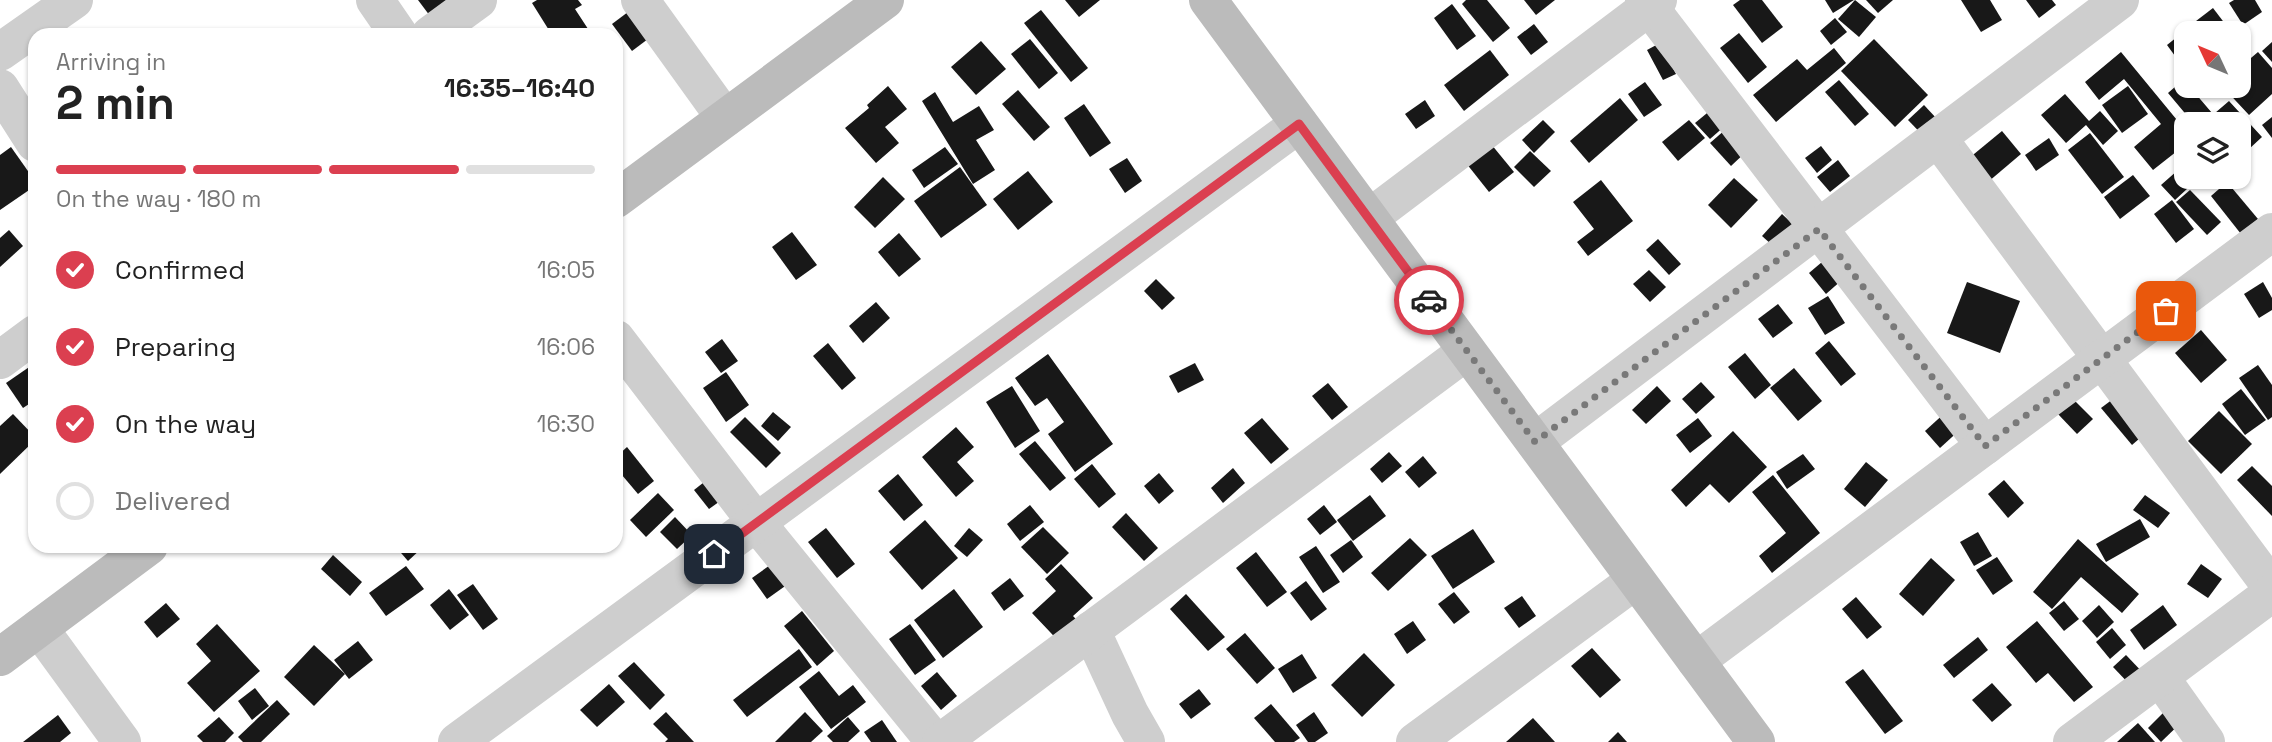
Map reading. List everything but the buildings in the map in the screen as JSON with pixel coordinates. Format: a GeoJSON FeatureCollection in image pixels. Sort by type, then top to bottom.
{"type":"FeatureCollection","features":[{"type":"Feature","properties":{"kind":"street"},"geometry":{"type":"LineString","coordinates":[[35,28],[75,0]]}},
{"type":"Feature","properties":{"kind":"street"},"geometry":{"type":"LineString","coordinates":[[375,0],[394,28]]}},
{"type":"Feature","properties":{"kind":"street"},"geometry":{"type":"LineString","coordinates":[[440,28],[478,0]]}},
{"type":"Feature","properties":{"kind":"street"},"geometry":{"type":"LineString","coordinates":[[640,0],[725,118]]}},
{"type":"Feature","properties":{"kind":"street"},"geometry":{"type":"LineString","coordinates":[[623,194],[885,0]]}},
{"type":"Feature","properties":{"kind":"street"},"geometry":{"type":"LineString","coordinates":[[1208,0],[1756,742]]}},
{"type":"Feature","properties":{"kind":"street"},"geometry":{"type":"LineString","coordinates":[[1535,442],[2120,0]]}},
{"type":"Feature","properties":{"kind":"street"},"geometry":{"type":"LineString","coordinates":[[1369,218],[1650,2],[1985,446]]}},
{"type":"Feature","properties":{"kind":"street"},"geometry":{"type":"LineString","coordinates":[[0,52],[28,33]]}},
{"type":"Feature","properties":{"kind":"street"},"geometry":{"type":"LineString","coordinates":[[0,88],[28,132]]}},
{"type":"Feature","properties":{"kind":"street"},"geometry":{"type":"LineString","coordinates":[[457,742],[1299,124]]}},
{"type":"Feature","properties":{"kind":"street"},"geometry":{"type":"LineString","coordinates":[[1938,138],[2272,591],[2072,742]]}},
{"type":"Feature","properties":{"kind":"street"},"geometry":{"type":"LineString","coordinates":[[1696,661],[2272,232]]}},
{"type":"Feature","properties":{"kind":"street"},"geometry":{"type":"LineString","coordinates":[[0,360],[28,339]]}},
{"type":"Feature","properties":{"kind":"street"},"geometry":{"type":"LineString","coordinates":[[623,348],[756,522],[935,742]]}},
{"type":"Feature","properties":{"kind":"street"},"geometry":{"type":"LineString","coordinates":[[941,742],[1467,351]]}},
{"type":"Feature","properties":{"kind":"street"},"geometry":{"type":"LineString","coordinates":[[0,657],[140,553]]}},
{"type":"Feature","properties":{"kind":"street"},"geometry":{"type":"LineString","coordinates":[[1415,742],[1636,580]]}},
{"type":"Feature","properties":{"kind":"street"},"geometry":{"type":"LineString","coordinates":[[39,628],[122,742]]}},
{"type":"Feature","properties":{"kind":"street"},"geometry":{"type":"LineString","coordinates":[[1091,630],[1146,742]]}},
{"type":"Feature","properties":{"kind":"street"},"geometry":{"type":"LineString","coordinates":[[2160,677],[2206,742]]}},
{"type":"Feature","properties":{"kind":"way so far"},"geometry":{"type":"LineString","coordinates":[[1429,300],[1535,442],[1819,229],[1985,446],[2166,311]]}},
{"type":"Feature","properties":{"kind":"route"},"geometry":{"type":"LineString","coordinates":[[714,554],[1299,124],[1429,300]]}}]}
